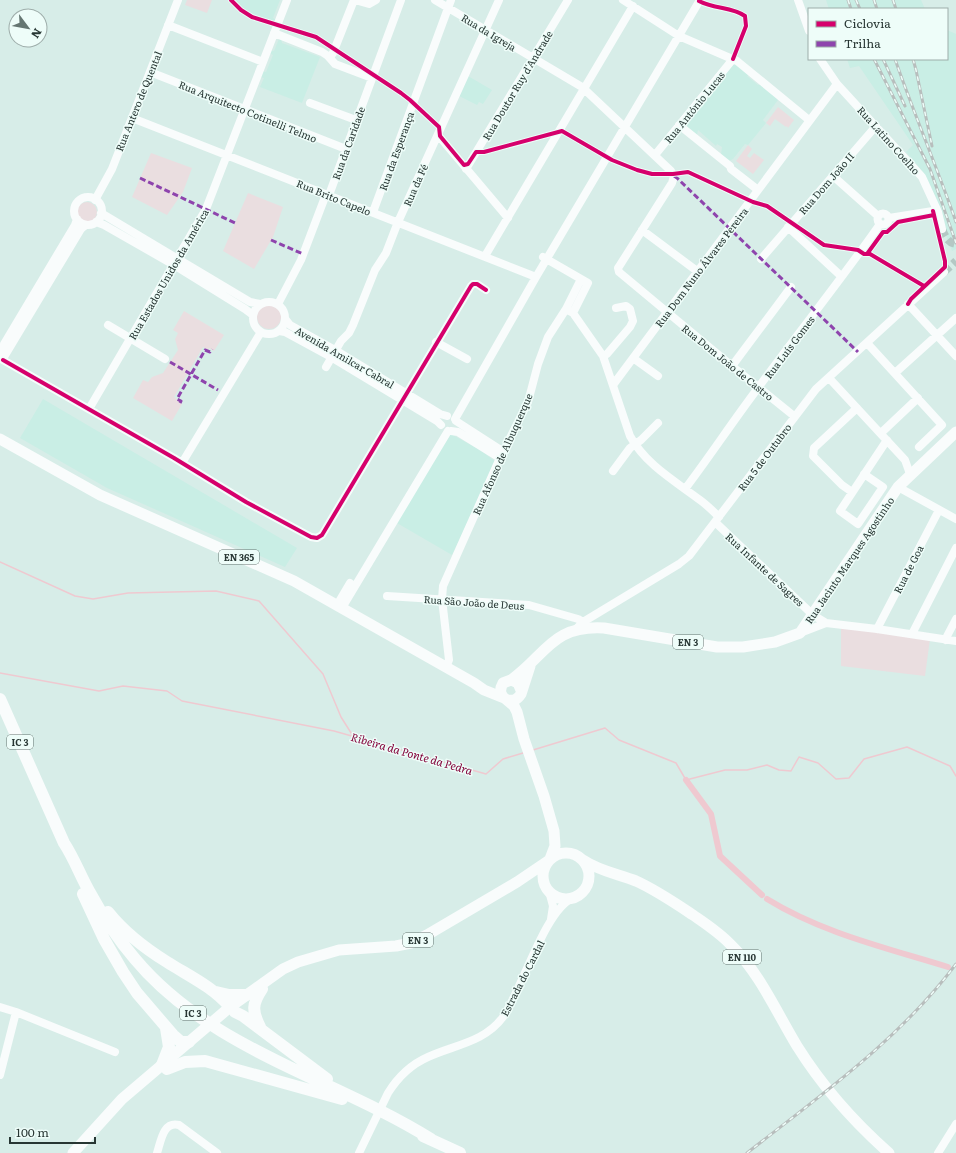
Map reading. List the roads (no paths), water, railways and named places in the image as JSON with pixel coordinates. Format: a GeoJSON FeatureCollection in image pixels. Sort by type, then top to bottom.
{"type":"FeatureCollection","features":[{"type":"Feature","properties":{"kind":"highway","name":"IC 3"},"geometry":{"type":"LineString","coordinates":[[0,699],[64,842],[104,917],[127,950],[150,976],[185,1007],[241,1043],[412,1132],[431,1139],[460,1153]]}},
{"type":"Feature","properties":{"kind":"highway","name":"IC 3"},"geometry":{"type":"LineString","coordinates":[[64,842],[66,858],[82,891],[112,938],[159,991],[178,1008],[209,1030],[244,1050],[347,1097]]}},
{"type":"Feature","properties":{"kind":"highway"},"geometry":{"type":"LineString","coordinates":[[82,875],[109,914],[129,934],[165,961],[215,992],[229,995],[246,995]]}},
{"type":"Feature","properties":{"kind":"highway"},"geometry":{"type":"LineString","coordinates":[[82,891],[104,939],[123,972],[166,1028],[179,1040],[194,1042],[197,1055],[205,1061]]}},
{"type":"Feature","properties":{"kind":"highway"},"geometry":{"type":"LineString","coordinates":[[260,1028],[255,1018],[254,1008],[256,999],[262,989]]}},
{"type":"Feature","properties":{"kind":"highway"},"geometry":{"type":"LineString","coordinates":[[215,992],[229,1013],[244,1016],[347,1097]]}},
{"type":"Feature","properties":{"kind":"highway"},"geometry":{"type":"LineString","coordinates":[[166,1028],[169,1048],[164,1067],[185,1062],[205,1061],[347,1097]]}},
{"type":"Feature","properties":{"kind":"main road","name":"Rua Jacinto Marques Agostinho"},"geometry":{"type":"LineString","coordinates":[[800,633],[898,487],[955,433]]}},
{"type":"Feature","properties":{"kind":"main road","name":"EN 365"},"geometry":{"type":"LineString","coordinates":[[0,439],[100,496],[294,581],[474,682],[484,690],[505,699]]}},
{"type":"Feature","properties":{"kind":"main road","name":"EN 3"},"geometry":{"type":"LineString","coordinates":[[507,681],[532,662],[544,648],[558,637],[579,626],[604,628],[717,647],[744,647],[775,642],[800,633]]}},
{"type":"Feature","properties":{"kind":"main road","name":"EN 3"},"geometry":{"type":"LineString","coordinates":[[526,738],[521,692],[532,662]]}},
{"type":"Feature","properties":{"kind":"main road","name":"EN 365"},"geometry":{"type":"LineString","coordinates":[[474,682],[492,685],[507,681]]}},
{"type":"Feature","properties":{"kind":"main road"},"geometry":{"type":"LineString","coordinates":[[507,681],[518,682],[521,692],[515,700],[505,699],[500,691],[507,681]]}},
{"type":"Feature","properties":{"kind":"main road","name":"EN 3"},"geometry":{"type":"LineString","coordinates":[[505,699],[514,706],[518,712],[554,831],[555,846],[543,872],[543,880],[547,889]]}},
{"type":"Feature","properties":{"kind":"main road","name":"EN 3"},"geometry":{"type":"LineString","coordinates":[[554,831],[562,844],[587,865],[589,874],[588,882],[585,888]]}},
{"type":"Feature","properties":{"kind":"main road","name":"EN 3"},"geometry":{"type":"LineString","coordinates":[[229,1013],[246,995],[283,969],[298,962],[339,950],[396,946],[411,943],[517,882],[561,853],[579,857]]}},
{"type":"Feature","properties":{"kind":"main road"},"geometry":{"type":"LineString","coordinates":[[579,857],[596,868],[621,876]]}},
{"type":"Feature","properties":{"kind":"main road"},"geometry":{"type":"LineString","coordinates":[[573,898],[579,895],[585,888],[605,876],[621,876]]}},
{"type":"Feature","properties":{"kind":"main road","name":"EN 110"},"geometry":{"type":"LineString","coordinates":[[621,876],[643,885],[669,899],[715,931],[730,944],[749,966],[802,1054],[822,1081],[860,1126],[889,1153]]}},
{"type":"Feature","properties":{"kind":"main road","name":"EN 3"},"geometry":{"type":"LineString","coordinates":[[517,882],[533,880],[541,883],[560,898],[573,898]]}},
{"type":"Feature","properties":{"kind":"main road","name":"EN 3"},"geometry":{"type":"LineString","coordinates":[[73,1153],[99,1123],[126,1102],[194,1042],[229,1013],[307,959]]}},
{"type":"Feature","properties":{"kind":"street","name":"Rua Antero de Quental"},"geometry":{"type":"LineString","coordinates":[[94,200],[112,169],[178,0]]}},
{"type":"Feature","properties":{"kind":"street","name":"Rua Estados Unidos da América"},"geometry":{"type":"LineString","coordinates":[[89,409],[206,209],[287,0]]}},
{"type":"Feature","properties":{"kind":"street"},"geometry":{"type":"LineString","coordinates":[[330,57],[333,53],[354,0],[366,4],[374,2]]}},
{"type":"Feature","properties":{"kind":"street","name":"Rua da Caridade"},"geometry":{"type":"LineString","coordinates":[[278,304],[301,260],[325,197],[329,195],[401,0]]}},
{"type":"Feature","properties":{"kind":"street","name":"Rua da Igreja"},"geometry":{"type":"LineString","coordinates":[[435,0],[450,4],[486,30],[584,89],[671,170],[674,176]]}},
{"type":"Feature","properties":{"kind":"street","name":"Rua da Fé"},"geometry":{"type":"LineString","coordinates":[[326,367],[341,341],[349,333],[353,325],[375,270],[386,253],[398,222],[499,0]]}},
{"type":"Feature","properties":{"kind":"street","name":"Rua Doutor Ruy d'Andrade"},"geometry":{"type":"LineString","coordinates":[[466,169],[568,0]]}},
{"type":"Feature","properties":{"kind":"street"},"geometry":{"type":"LineString","coordinates":[[623,0],[677,34],[737,61],[809,120]]}},
{"type":"Feature","properties":{"kind":"street"},"geometry":{"type":"LineString","coordinates":[[446,429],[455,428],[452,418],[677,34],[695,0]]}},
{"type":"Feature","properties":{"kind":"street"},"geometry":{"type":"LineString","coordinates":[[677,34],[700,0]]}},
{"type":"Feature","properties":{"kind":"street"},"geometry":{"type":"LineString","coordinates":[[798,0],[808,28]]}},
{"type":"Feature","properties":{"kind":"street","name":"Rua da Esperança"},"geometry":{"type":"LineString","coordinates":[[373,212],[450,4]]}},
{"type":"Feature","properties":{"kind":"street"},"geometry":{"type":"LineString","coordinates":[[485,256],[633,6]]}},
{"type":"Feature","properties":{"kind":"street"},"geometry":{"type":"LineString","coordinates":[[168,25],[263,62]]}},
{"type":"Feature","properties":{"kind":"street"},"geometry":{"type":"LineString","coordinates":[[274,33],[322,52],[330,57],[334,64],[372,78]]}},
{"type":"Feature","properties":{"kind":"street","name":"Rua António Lucas"},"geometry":{"type":"LineString","coordinates":[[654,155],[733,59]]}},
{"type":"Feature","properties":{"kind":"street","name":"Rua Latino Coelho"},"geometry":{"type":"LineString","coordinates":[[821,60],[837,84],[922,177],[938,212],[942,229]]}},
{"type":"Feature","properties":{"kind":"street","name":"Rua Arquitecto Cotinelli Telmo"},"geometry":{"type":"LineString","coordinates":[[150,72],[346,149]]}},
{"type":"Feature","properties":{"kind":"street","name":"Rua Dom Nuno Álvares Pereira"},"geometry":{"type":"LineString","coordinates":[[613,385],[837,84]]}},
{"type":"Feature","properties":{"kind":"street"},"geometry":{"type":"LineString","coordinates":[[310,103],[356,120]]}},
{"type":"Feature","properties":{"kind":"street","name":"Rua Brito Capelo"},"geometry":{"type":"LineString","coordinates":[[132,118],[227,154],[534,276]]}},
{"type":"Feature","properties":{"kind":"street"},"geometry":{"type":"LineString","coordinates":[[679,125],[730,166],[730,169],[758,190]]}},
{"type":"Feature","properties":{"kind":"street","name":"Rua Dom João II"},"geometry":{"type":"LineString","coordinates":[[761,259],[876,126]]}},
{"type":"Feature","properties":{"kind":"street"},"geometry":{"type":"LineString","coordinates":[[438,136],[508,218]]}},
{"type":"Feature","properties":{"kind":"street","name":"Rua Dom João de Castro"},"geometry":{"type":"LineString","coordinates":[[674,176],[672,183],[618,270],[620,274],[794,416]]}},
{"type":"Feature","properties":{"kind":"street"},"geometry":{"type":"LineString","coordinates":[[833,176],[879,220],[886,224],[889,218],[933,211]]}},
{"type":"Feature","properties":{"kind":"street"},"geometry":{"type":"LineString","coordinates":[[86,225],[77,220],[74,211],[77,202],[86,198],[94,200],[100,205],[101,213],[96,222]]}},
{"type":"Feature","properties":{"kind":"street"},"geometry":{"type":"LineString","coordinates":[[101,213],[253,315]]}},
{"type":"Feature","properties":{"kind":"street"},"geometry":{"type":"LineString","coordinates":[[3,360],[4,344],[77,220]]}},
{"type":"Feature","properties":{"kind":"street","name":"Rua Luís Gomes"},"geometry":{"type":"LineString","coordinates":[[686,490],[758,387],[859,254],[879,220]]}},
{"type":"Feature","properties":{"kind":"street"},"geometry":{"type":"LineString","coordinates":[[3,360],[81,229],[86,225],[96,222],[176,262],[250,302],[260,304]]}},
{"type":"Feature","properties":{"kind":"street"},"geometry":{"type":"LineString","coordinates":[[788,227],[841,276]]}},
{"type":"Feature","properties":{"kind":"street"},"geometry":{"type":"LineString","coordinates":[[642,230],[697,271]]}},
{"type":"Feature","properties":{"kind":"street","name":"Rua Afonso de Albuquerque"},"geometry":{"type":"LineString","coordinates":[[446,667],[449,660],[442,599],[443,586],[502,455],[528,402],[538,364],[548,337],[569,311],[581,279],[545,258]]}},
{"type":"Feature","properties":{"kind":"street","name":"Rua 5 de Outubro"},"geometry":{"type":"LineString","coordinates":[[579,626],[602,610],[679,564],[689,556],[816,389],[944,272]]}},
{"type":"Feature","properties":{"kind":"street"},"geometry":{"type":"LineString","coordinates":[[3,360],[182,463],[246,502],[310,537],[316,538],[322,534],[471,286],[477,284],[486,290]]}},
{"type":"Feature","properties":{"kind":"street"},"geometry":{"type":"LineString","coordinates":[[732,366],[791,287]]}},
{"type":"Feature","properties":{"kind":"street"},"geometry":{"type":"LineString","coordinates":[[269,301],[278,304],[284,310],[286,320],[285,324],[279,331],[270,334],[261,332],[255,325],[253,315],[256,308],[260,304],[269,301]]}},
{"type":"Feature","properties":{"kind":"street"},"geometry":{"type":"LineString","coordinates":[[908,304],[956,356]]}},
{"type":"Feature","properties":{"kind":"street"},"geometry":{"type":"LineString","coordinates":[[603,356],[607,354],[630,327],[633,321],[630,309],[626,306],[616,308]]}},
{"type":"Feature","properties":{"kind":"street"},"geometry":{"type":"LineString","coordinates":[[569,311],[603,356],[630,436],[635,445]]}},
{"type":"Feature","properties":{"kind":"street"},"geometry":{"type":"LineString","coordinates":[[895,373],[956,318]]}},
{"type":"Feature","properties":{"kind":"street","name":"Avenida Amilcar Cabral"},"geometry":{"type":"LineString","coordinates":[[286,320],[290,325],[333,354],[404,397],[452,418],[502,455]]}},
{"type":"Feature","properties":{"kind":"street"},"geometry":{"type":"LineString","coordinates":[[108,325],[165,359]]}},
{"type":"Feature","properties":{"kind":"street","name":"Avenida Amilcar Cabral"},"geometry":{"type":"LineString","coordinates":[[279,331],[285,332],[333,354]]}},
{"type":"Feature","properties":{"kind":"street"},"geometry":{"type":"LineString","coordinates":[[182,463],[261,332]]}},
{"type":"Feature","properties":{"kind":"street"},"geometry":{"type":"LineString","coordinates":[[436,342],[467,359]]}},
{"type":"Feature","properties":{"kind":"street"},"geometry":{"type":"LineString","coordinates":[[867,343],[942,425],[918,447]]}},
{"type":"Feature","properties":{"kind":"street"},"geometry":{"type":"LineString","coordinates":[[633,358],[658,376]]}},
{"type":"Feature","properties":{"kind":"street"},"geometry":{"type":"LineString","coordinates":[[829,378],[905,460],[910,474]]}},
{"type":"Feature","properties":{"kind":"street","name":"Avenida Amilcar Cabral"},"geometry":{"type":"LineString","coordinates":[[404,397],[446,429],[458,432],[502,455]]}},
{"type":"Feature","properties":{"kind":"street"},"geometry":{"type":"LineString","coordinates":[[881,433],[918,398]]}},
{"type":"Feature","properties":{"kind":"street"},"geometry":{"type":"LineString","coordinates":[[852,492],[842,485],[813,456],[812,452],[814,448],[857,408]]}},
{"type":"Feature","properties":{"kind":"street"},"geometry":{"type":"LineString","coordinates":[[446,429],[442,420],[452,418]]}},
{"type":"Feature","properties":{"kind":"street"},"geometry":{"type":"LineString","coordinates":[[613,471],[630,448],[658,423]]}},
{"type":"Feature","properties":{"kind":"street"},"geometry":{"type":"LineString","coordinates":[[339,607],[446,429]]}},
{"type":"Feature","properties":{"kind":"street"},"geometry":{"type":"LineString","coordinates":[[864,474],[883,487],[858,524],[840,511],[852,492],[864,474],[887,440]]}},
{"type":"Feature","properties":{"kind":"street","name":"Rua Infante de Sagres"},"geometry":{"type":"LineString","coordinates":[[635,445],[665,475],[702,501],[717,519],[813,614],[826,623],[956,641]]}},
{"type":"Feature","properties":{"kind":"street"},"geometry":{"type":"LineString","coordinates":[[905,460],[919,466]]}},
{"type":"Feature","properties":{"kind":"street"},"geometry":{"type":"LineString","coordinates":[[898,487],[939,510],[955,516]]}},
{"type":"Feature","properties":{"kind":"street","name":"Rua de Goa"},"geometry":{"type":"LineString","coordinates":[[877,629],[939,510]]}},
{"type":"Feature","properties":{"kind":"street"},"geometry":{"type":"LineString","coordinates":[[912,634],[956,548]]}},
{"type":"Feature","properties":{"kind":"street"},"geometry":{"type":"LineString","coordinates":[[323,598],[331,599],[346,596]]}},
{"type":"Feature","properties":{"kind":"street"},"geometry":{"type":"LineString","coordinates":[[346,596],[353,613]]}},
{"type":"Feature","properties":{"kind":"street","name":"Rua São João de Deus"},"geometry":{"type":"LineString","coordinates":[[387,596],[529,605],[578,619],[579,626]]}},
{"type":"Feature","properties":{"kind":"street"},"geometry":{"type":"LineString","coordinates":[[602,610],[600,620],[604,628]]}},
{"type":"Feature","properties":{"kind":"street"},"geometry":{"type":"LineString","coordinates":[[945,640],[956,619]]}},
{"type":"Feature","properties":{"kind":"street"},"geometry":{"type":"LineString","coordinates":[[800,633],[826,623]]}},
{"type":"Feature","properties":{"kind":"street"},"geometry":{"type":"LineString","coordinates":[[547,889],[553,906],[552,915],[548,925]]}},
{"type":"Feature","properties":{"kind":"street"},"geometry":{"type":"LineString","coordinates":[[548,925],[561,906],[573,898]]}},
{"type":"Feature","properties":{"kind":"street","name":"Estrada do Cardal"},"geometry":{"type":"LineString","coordinates":[[359,1153],[388,1093],[400,1077],[416,1063],[487,1033],[503,1017],[513,1000],[548,925]]}},
{"type":"Feature","properties":{"kind":"street"},"geometry":{"type":"LineString","coordinates":[[0,1007],[115,1052]]}},
{"type":"Feature","properties":{"kind":"street"},"geometry":{"type":"LineString","coordinates":[[0,1075],[16,1012]]}},
{"type":"Feature","properties":{"kind":"street"},"geometry":{"type":"LineString","coordinates":[[157,1153],[165,1130],[170,1125],[174,1124],[217,1153]]}},
{"type":"Feature","properties":{"kind":"street"},"geometry":{"type":"LineString","coordinates":[[938,1153],[956,1124]]}},
{"type":"Feature","properties":{"kind":"waterway"},"geometry":{"type":"LineString","coordinates":[[0,562],[75,596],[93,599],[128,593],[216,591],[259,601],[323,674],[341,717],[353,736]]}},
{"type":"Feature","properties":{"kind":"waterway","name":"Ribeira da Ponte da Pedra"},"geometry":{"type":"LineString","coordinates":[[0,673],[99,691],[123,686],[167,691],[182,701],[334,731],[486,774],[503,759],[523,753]]}},
{"type":"Feature","properties":{"kind":"waterway","name":"Ribeira da Ponte da Pedra"},"geometry":{"type":"LineString","coordinates":[[533,750],[605,728],[619,740],[676,763],[686,780],[725,770],[747,770],[767,765],[779,770],[791,771],[799,757],[818,763],[836,779],[849,778],[864,759],[907,747],[950,766],[956,776]]}},
{"type":"Feature","properties":{"kind":"waterway"},"geometry":{"type":"LineString","coordinates":[[686,780],[711,814],[720,856],[762,895]]}},
{"type":"Feature","properties":{"kind":"waterway"},"geometry":{"type":"LineString","coordinates":[[767,899],[788,911],[855,939],[948,967]]}},
{"type":"Feature","properties":{"kind":"tunnel"},"geometry":{"type":"LineString","coordinates":[[942,229],[949,241],[956,244]]}},
{"type":"Feature","properties":{"kind":"tunnel"},"geometry":{"type":"LineString","coordinates":[[944,272],[956,261]]}},
{"type":"Feature","properties":{"kind":"railway"},"geometry":{"type":"LineString","coordinates":[[848,0],[851,8]]}},
{"type":"Feature","properties":{"kind":"railway"},"geometry":{"type":"LineString","coordinates":[[856,0],[860,8]]}},
{"type":"Feature","properties":{"kind":"railway"},"geometry":{"type":"LineString","coordinates":[[874,0],[877,8]]}},
{"type":"Feature","properties":{"kind":"railway"},"geometry":{"type":"LineString","coordinates":[[893,0],[896,8]]}},
{"type":"Feature","properties":{"kind":"railway"},"geometry":{"type":"LineString","coordinates":[[875,60],[930,169],[956,243]]}},
{"type":"Feature","properties":{"kind":"railway"},"geometry":{"type":"LineString","coordinates":[[883,60],[905,106]]}},
{"type":"Feature","properties":{"kind":"railway"},"geometry":{"type":"LineString","coordinates":[[895,60],[956,222]]}},
{"type":"Feature","properties":{"kind":"railway"},"geometry":{"type":"LineString","coordinates":[[913,60],[932,146]]}},
{"type":"Feature","properties":{"kind":"railway"},"geometry":{"type":"LineString","coordinates":[[747,1153],[831,1087],[885,1041],[934,991],[956,964]]}}]}
